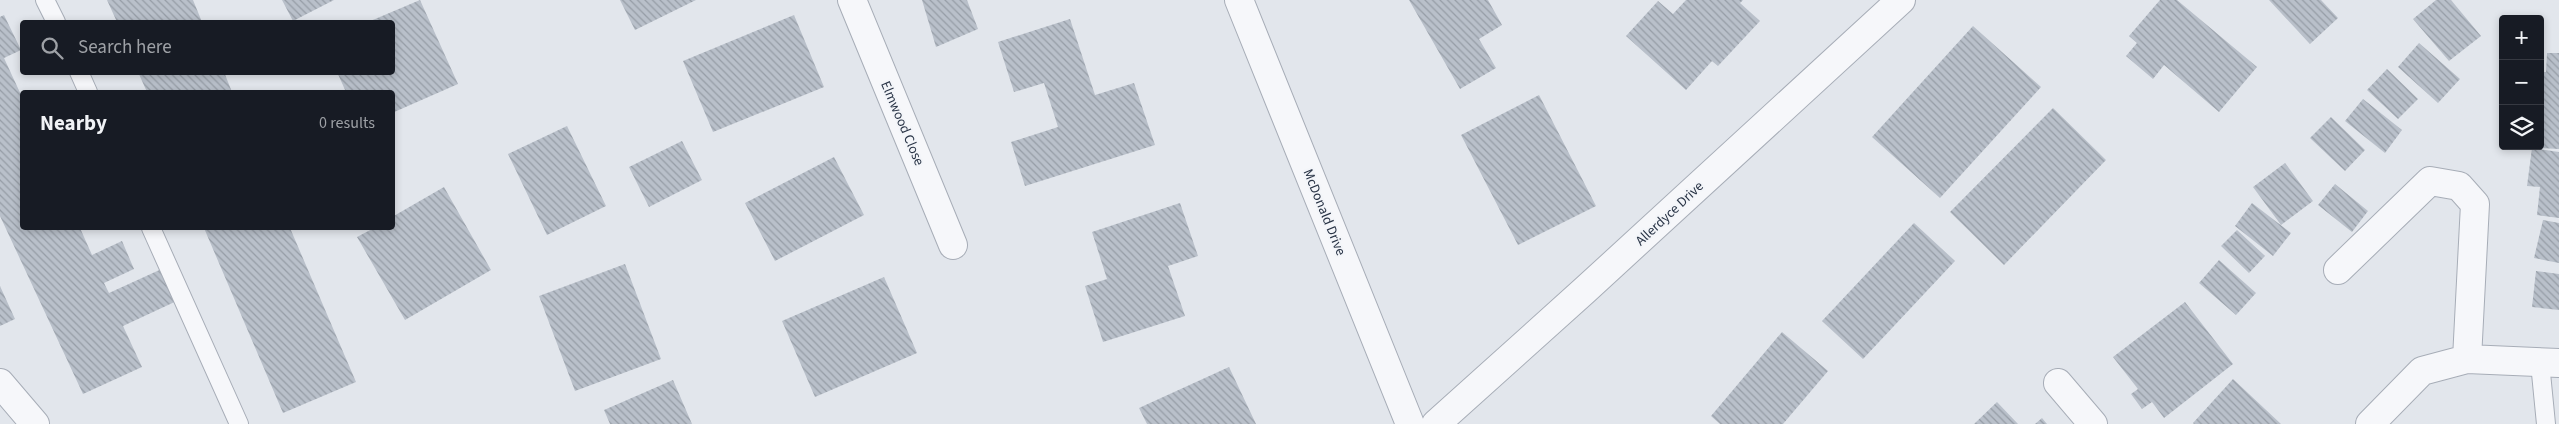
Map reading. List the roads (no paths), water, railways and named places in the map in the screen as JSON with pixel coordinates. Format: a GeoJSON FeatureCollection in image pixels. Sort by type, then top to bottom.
{"type":"FeatureCollection","features":[{"type":"Feature","properties":{"kind":"street","name":"Elmwood Close"},"geometry":{"type":"LineString","coordinates":[[852,0],[953,245]]}},
{"type":"Feature","properties":{"kind":"street","name":"McDonald Drive"},"geometry":{"type":"LineString","coordinates":[[1239,0],[1410,424]]}},
{"type":"Feature","properties":{"kind":"street","name":"Allerdyce Drive"},"geometry":{"type":"LineString","coordinates":[[1436,424],[1901,0]]}},
{"type":"Feature","properties":{"kind":"street"},"geometry":{"type":"LineString","coordinates":[[2338,270],[2430,181],[2459,186],[2475,204],[2467,359]]}},
{"type":"Feature","properties":{"kind":"street"},"geometry":{"type":"LineString","coordinates":[[2370,424],[2422,371],[2467,359],[2550,363]]}},
{"type":"Feature","properties":{"kind":"street"},"geometry":{"type":"LineString","coordinates":[[0,383],[35,424]]}},
{"type":"Feature","properties":{"kind":"street"},"geometry":{"type":"LineString","coordinates":[[2058,383],[2093,424]]}},
{"type":"Feature","properties":{"kind":"lane"},"geometry":{"type":"LineString","coordinates":[[45,0],[55,20]]}},
{"type":"Feature","properties":{"kind":"lane"},"geometry":{"type":"LineString","coordinates":[[80,75],[87,90]]}},
{"type":"Feature","properties":{"kind":"lane"},"geometry":{"type":"LineString","coordinates":[[152,230],[239,424]]}},
{"type":"Feature","properties":{"kind":"lane"},"geometry":{"type":"LineString","coordinates":[[2546,424],[2550,363]]}}]}
